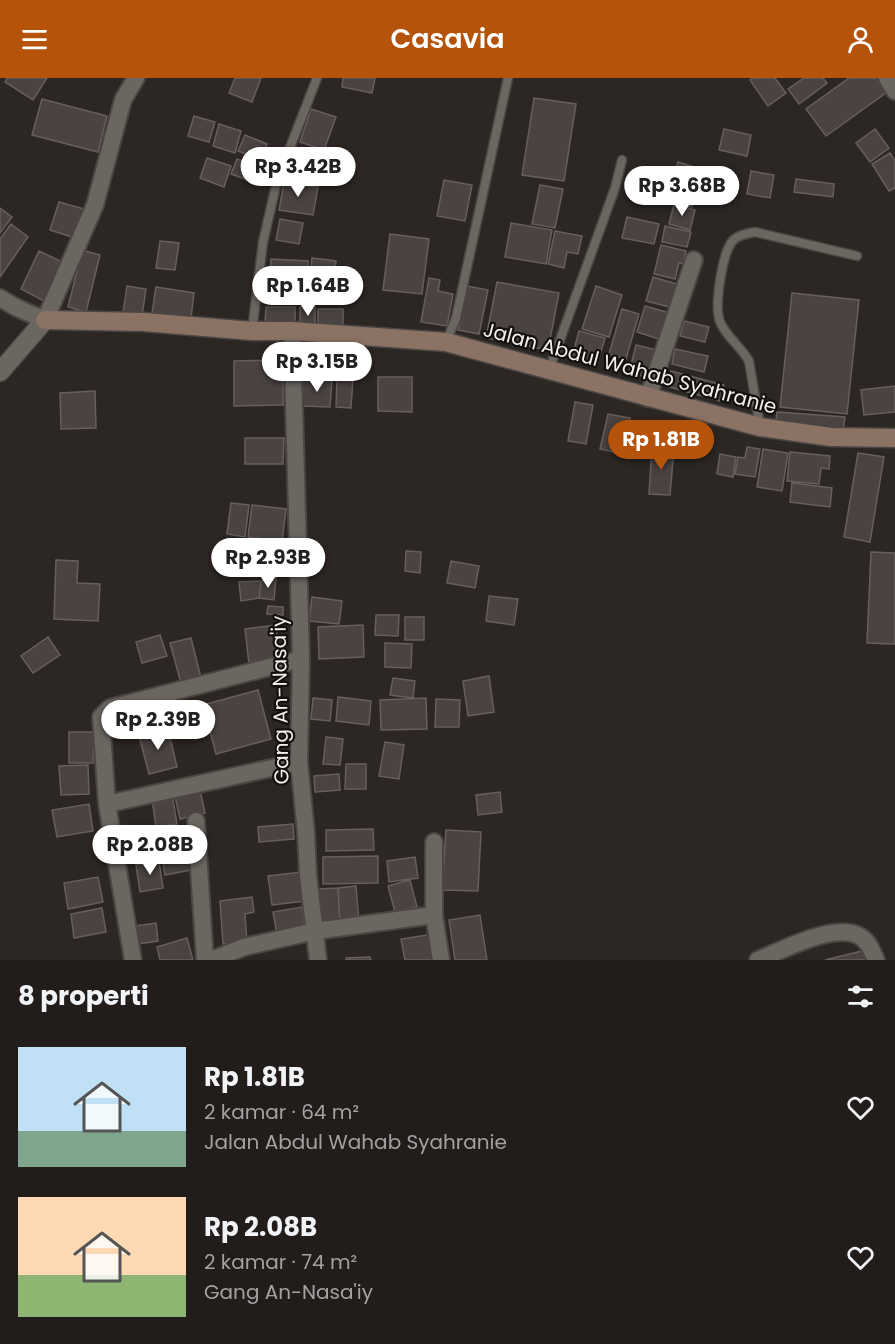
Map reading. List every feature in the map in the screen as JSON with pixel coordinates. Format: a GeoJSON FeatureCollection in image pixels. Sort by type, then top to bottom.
{"type":"FeatureCollection","features":[{"type":"Feature","properties":{"kind":"main road","name":"Jalan Abdul Wahab Syahranie"},"geometry":{"type":"LineString","coordinates":[[45,320],[144,322],[252,331],[292,331],[446,342],[760,427],[831,437],[895,438]]}},
{"type":"Feature","properties":{"kind":"street"},"geometry":{"type":"LineString","coordinates":[[0,372],[45,320],[95,205],[123,100],[136,78]]}},
{"type":"Feature","properties":{"kind":"street"},"geometry":{"type":"LineString","coordinates":[[887,78],[895,91]]}},
{"type":"Feature","properties":{"kind":"street"},"geometry":{"type":"LineString","coordinates":[[648,398],[694,260]]}},
{"type":"Feature","properties":{"kind":"street","name":"Jalan Abdul Wahab Syahranie"},"geometry":{"type":"LineString","coordinates":[[0,298],[45,320]]}},
{"type":"Feature","properties":{"kind":"street","name":"Gang An-Nasa'iy"},"geometry":{"type":"LineString","coordinates":[[292,331],[301,660],[299,762],[309,886],[318,960]]}},
{"type":"Feature","properties":{"kind":"street"},"geometry":{"type":"LineString","coordinates":[[133,960],[107,804],[101,717],[110,708],[301,660]]}},
{"type":"Feature","properties":{"kind":"street"},"geometry":{"type":"LineString","coordinates":[[107,804],[299,762]]}},
{"type":"Feature","properties":{"kind":"street"},"geometry":{"type":"LineString","coordinates":[[196,821],[205,960]]}},
{"type":"Feature","properties":{"kind":"street"},"geometry":{"type":"LineString","coordinates":[[434,842],[434,915],[441,960]]}},
{"type":"Feature","properties":{"kind":"street"},"geometry":{"type":"LineString","coordinates":[[212,960],[244,947],[315,931],[434,915]]}},
{"type":"Feature","properties":{"kind":"street"},"geometry":{"type":"LineString","coordinates":[[758,960],[827,933],[843,932],[862,937],[869,944],[876,960]]}},
{"type":"Feature","properties":{"kind":"lane"},"geometry":{"type":"LineString","coordinates":[[252,331],[263,242],[277,181],[317,78]]}},
{"type":"Feature","properties":{"kind":"lane"},"geometry":{"type":"LineString","coordinates":[[446,342],[456,318],[508,78]]}},
{"type":"Feature","properties":{"kind":"lane"},"geometry":{"type":"LineString","coordinates":[[548,370],[615,188],[622,160]]}},
{"type":"Feature","properties":{"kind":"lane"},"geometry":{"type":"LineString","coordinates":[[760,427],[749,361],[721,324],[717,312],[723,269],[731,242],[741,235],[755,232],[857,256]]}},
{"type":"Feature","properties":{"kind":"building"},"geometry":{"type":"Polygon","coordinates":[[[7,78],[47,78],[33,100],[5,82],[7,78]]]}},
{"type":"Feature","properties":{"kind":"building"},"geometry":{"type":"Polygon","coordinates":[[[235,78],[261,78],[252,102],[229,93],[235,78]]]}},
{"type":"Feature","properties":{"kind":"building"},"geometry":{"type":"Polygon","coordinates":[[[343,78],[375,78],[372,93],[342,87],[343,78]]]}},
{"type":"Feature","properties":{"kind":"building"},"geometry":{"type":"Polygon","coordinates":[[[775,78],[786,93],[768,106],[750,80],[775,78]]]}},
{"type":"Feature","properties":{"kind":"building"},"geometry":{"type":"Polygon","coordinates":[[[804,78],[823,78],[827,83],[799,104],[788,89],[804,78]]]}},
{"type":"Feature","properties":{"kind":"building"},"geometry":{"type":"Polygon","coordinates":[[[849,78],[877,78],[887,92],[826,136],[806,109],[849,78]]]}},
{"type":"Feature","properties":{"kind":"building"},"geometry":{"type":"Polygon","coordinates":[[[534,98],[576,104],[564,181],[522,175],[534,98]]]}},
{"type":"Feature","properties":{"kind":"building"},"geometry":{"type":"Polygon","coordinates":[[[42,99],[107,116],[98,152],[32,135],[42,99]]]}},
{"type":"Feature","properties":{"kind":"building"},"geometry":{"type":"Polygon","coordinates":[[[311,109],[336,117],[324,150],[300,142],[311,109]]]}},
{"type":"Feature","properties":{"kind":"building"},"geometry":{"type":"Polygon","coordinates":[[[194,116],[215,122],[209,142],[188,136],[194,116]]]}},
{"type":"Feature","properties":{"kind":"building"},"geometry":{"type":"Polygon","coordinates":[[[219,124],[241,131],[235,153],[213,146],[219,124]]]}},
{"type":"Feature","properties":{"kind":"building"},"geometry":{"type":"Polygon","coordinates":[[[724,129],[751,135],[747,156],[719,150],[724,129]]]}},
{"type":"Feature","properties":{"kind":"building"},"geometry":{"type":"Polygon","coordinates":[[[875,129],[889,148],[870,162],[856,143],[875,129]]]}},
{"type":"Feature","properties":{"kind":"building"},"geometry":{"type":"Polygon","coordinates":[[[245,135],[267,144],[261,160],[238,151],[245,135]]]}},
{"type":"Feature","properties":{"kind":"building"},"geometry":{"type":"Polygon","coordinates":[[[295,152],[323,156],[319,183],[291,179],[295,152]]]}},
{"type":"Feature","properties":{"kind":"building"},"geometry":{"type":"Polygon","coordinates":[[[890,153],[895,161],[895,188],[889,191],[872,164],[890,153]]]}},
{"type":"Feature","properties":{"kind":"building"},"geometry":{"type":"Polygon","coordinates":[[[207,158],[231,166],[224,187],[200,178],[207,158]]]}},
{"type":"Feature","properties":{"kind":"building"},"geometry":{"type":"Polygon","coordinates":[[[237,159],[268,170],[262,185],[231,174],[237,159]]]}},
{"type":"Feature","properties":{"kind":"building"},"geometry":{"type":"Polygon","coordinates":[[[678,162],[704,170],[692,207],[666,198],[678,162]]]}},
{"type":"Feature","properties":{"kind":"building"},"geometry":{"type":"Polygon","coordinates":[[[751,171],[774,175],[770,198],[747,194],[751,171]]]}},
{"type":"Feature","properties":{"kind":"building"},"geometry":{"type":"Polygon","coordinates":[[[796,179],[834,184],[833,197],[794,192],[796,179]]]}},
{"type":"Feature","properties":{"kind":"building"},"geometry":{"type":"Polygon","coordinates":[[[444,180],[472,185],[465,221],[437,216],[444,180]]]}},
{"type":"Feature","properties":{"kind":"building"},"geometry":{"type":"Polygon","coordinates":[[[284,182],[318,187],[313,215],[279,210],[284,182]]]}},
{"type":"Feature","properties":{"kind":"building"},"geometry":{"type":"Polygon","coordinates":[[[540,185],[563,189],[555,228],[532,224],[540,185]]]}},
{"type":"Feature","properties":{"kind":"building"},"geometry":{"type":"Polygon","coordinates":[[[59,202],[84,209],[75,238],[50,230],[59,202]]]}},
{"type":"Feature","properties":{"kind":"building"},"geometry":{"type":"Polygon","coordinates":[[[674,204],[695,210],[690,230],[669,224],[674,204]]]}},
{"type":"Feature","properties":{"kind":"building"},"geometry":{"type":"Polygon","coordinates":[[[0,208],[12,217],[0,233],[0,208]]]}},
{"type":"Feature","properties":{"kind":"building"},"geometry":{"type":"Polygon","coordinates":[[[627,217],[659,224],[654,244],[622,238],[627,217]]]}},
{"type":"Feature","properties":{"kind":"building"},"geometry":{"type":"Polygon","coordinates":[[[280,219],[303,223],[299,244],[276,240],[280,219]]]}},
{"type":"Feature","properties":{"kind":"building"},"geometry":{"type":"Polygon","coordinates":[[[511,223],[552,230],[546,264],[505,257],[511,223]]]}},
{"type":"Feature","properties":{"kind":"building"},"geometry":{"type":"Polygon","coordinates":[[[11,224],[28,237],[0,277],[0,239],[11,224]]]}},
{"type":"Feature","properties":{"kind":"building"},"geometry":{"type":"Polygon","coordinates":[[[665,226],[691,232],[687,247],[662,242],[665,226]]]}},
{"type":"Feature","properties":{"kind":"building"},"geometry":{"type":"Polygon","coordinates":[[[555,231],[582,236],[578,254],[567,252],[564,268],[548,264],[555,231]]]}},
{"type":"Feature","properties":{"kind":"building"},"geometry":{"type":"Polygon","coordinates":[[[390,234],[429,239],[422,294],[383,290],[390,234]]]}},
{"type":"Feature","properties":{"kind":"building"},"geometry":{"type":"Polygon","coordinates":[[[160,241],[179,243],[175,270],[156,268],[160,241]]]}},
{"type":"Feature","properties":{"kind":"building"},"geometry":{"type":"Polygon","coordinates":[[[661,245],[686,251],[683,264],[679,263],[675,279],[654,274],[661,245]]]}},
{"type":"Feature","properties":{"kind":"building"},"geometry":{"type":"Polygon","coordinates":[[[82,250],[100,255],[86,312],[68,307],[82,250]]]}},
{"type":"Feature","properties":{"kind":"building"},"geometry":{"type":"Polygon","coordinates":[[[39,251],[67,264],[48,303],[21,289],[39,251]]]}},
{"type":"Feature","properties":{"kind":"building"},"geometry":{"type":"Polygon","coordinates":[[[312,258],[336,261],[332,298],[308,296],[312,258]]]}},
{"type":"Feature","properties":{"kind":"building"},"geometry":{"type":"Polygon","coordinates":[[[271,259],[308,261],[307,285],[270,283],[271,259]]]}},
{"type":"Feature","properties":{"kind":"building"},"geometry":{"type":"Polygon","coordinates":[[[653,277],[680,285],[673,308],[646,301],[653,277]]]}},
{"type":"Feature","properties":{"kind":"building"},"geometry":{"type":"Polygon","coordinates":[[[429,278],[440,280],[438,291],[453,294],[447,326],[421,322],[429,278]]]}},
{"type":"Feature","properties":{"kind":"building"},"geometry":{"type":"Polygon","coordinates":[[[497,282],[559,293],[548,350],[486,338],[497,282]]]}},
{"type":"Feature","properties":{"kind":"building"},"geometry":{"type":"Polygon","coordinates":[[[127,286],[146,289],[142,316],[123,313],[127,286]]]}},
{"type":"Feature","properties":{"kind":"building"},"geometry":{"type":"Polygon","coordinates":[[[467,286],[488,290],[479,334],[458,330],[467,286]]]}},
{"type":"Feature","properties":{"kind":"building"},"geometry":{"type":"Polygon","coordinates":[[[596,286],[622,295],[609,337],[582,329],[596,286]]]}},
{"type":"Feature","properties":{"kind":"building"},"geometry":{"type":"Polygon","coordinates":[[[156,287],[194,293],[191,318],[152,313],[156,287]]]}},
{"type":"Feature","properties":{"kind":"building"},"geometry":{"type":"Polygon","coordinates":[[[792,293],[859,300],[847,414],[780,407],[792,293]]]}},
{"type":"Feature","properties":{"kind":"building"},"geometry":{"type":"Polygon","coordinates":[[[645,306],[670,313],[662,340],[637,332],[645,306]]]}},
{"type":"Feature","properties":{"kind":"building"},"geometry":{"type":"Polygon","coordinates":[[[266,307],[295,307],[295,323],[265,323],[266,307]]]}},
{"type":"Feature","properties":{"kind":"building"},"geometry":{"type":"Polygon","coordinates":[[[300,307],[315,307],[315,327],[300,327],[300,307]]]}},
{"type":"Feature","properties":{"kind":"building"},"geometry":{"type":"Polygon","coordinates":[[[318,309],[343,309],[343,328],[318,328],[318,309]]]}},
{"type":"Feature","properties":{"kind":"building"},"geometry":{"type":"Polygon","coordinates":[[[622,309],[639,314],[626,359],[609,354],[622,309]]]}},
{"type":"Feature","properties":{"kind":"building"},"geometry":{"type":"Polygon","coordinates":[[[684,321],[709,327],[705,342],[680,336],[684,321]]]}},
{"type":"Feature","properties":{"kind":"building"},"geometry":{"type":"Polygon","coordinates":[[[579,331],[605,338],[597,365],[572,357],[579,331]]]}},
{"type":"Feature","properties":{"kind":"building"},"geometry":{"type":"Polygon","coordinates":[[[636,345],[657,350],[650,378],[629,373],[636,345]]]}},
{"type":"Feature","properties":{"kind":"building"},"geometry":{"type":"Polygon","coordinates":[[[675,349],[708,356],[704,372],[672,364],[675,349]]]}},
{"type":"Feature","properties":{"kind":"building"},"geometry":{"type":"Polygon","coordinates":[[[283,360],[283,405],[234,406],[234,361],[283,360]]]}},
{"type":"Feature","properties":{"kind":"building"},"geometry":{"type":"Polygon","coordinates":[[[671,371],[724,385],[720,401],[666,386],[671,371]]]}},
{"type":"Feature","properties":{"kind":"building"},"geometry":{"type":"Polygon","coordinates":[[[337,376],[353,377],[351,408],[336,407],[337,376]]]}},
{"type":"Feature","properties":{"kind":"building"},"geometry":{"type":"Polygon","coordinates":[[[378,377],[412,377],[412,412],[378,411],[378,377]]]}},
{"type":"Feature","properties":{"kind":"building"},"geometry":{"type":"Polygon","coordinates":[[[303,379],[332,380],[330,407],[302,406],[303,379]]]}},
{"type":"Feature","properties":{"kind":"building"},"geometry":{"type":"Polygon","coordinates":[[[895,386],[895,412],[864,415],[861,390],[895,386]]]}},
{"type":"Feature","properties":{"kind":"building"},"geometry":{"type":"Polygon","coordinates":[[[95,391],[96,428],[61,429],[60,393],[95,391]]]}},
{"type":"Feature","properties":{"kind":"building"},"geometry":{"type":"Polygon","coordinates":[[[575,402],[593,405],[586,444],[568,441],[575,402]]]}},
{"type":"Feature","properties":{"kind":"building"},"geometry":{"type":"Polygon","coordinates":[[[777,412],[845,417],[843,432],[775,427],[777,412]]]}},
{"type":"Feature","properties":{"kind":"building"},"geometry":{"type":"Polygon","coordinates":[[[608,414],[630,418],[623,454],[600,449],[608,414]]]}},
{"type":"Feature","properties":{"kind":"building"},"geometry":{"type":"Polygon","coordinates":[[[245,438],[284,438],[283,464],[245,464],[245,438]]]}},
{"type":"Feature","properties":{"kind":"building"},"geometry":{"type":"Polygon","coordinates":[[[652,447],[674,449],[670,495],[649,494],[652,447]]]}},
{"type":"Feature","properties":{"kind":"building"},"geometry":{"type":"Polygon","coordinates":[[[747,447],[760,449],[755,477],[735,474],[738,457],[745,458],[747,447]]]}},
{"type":"Feature","properties":{"kind":"building"},"geometry":{"type":"Polygon","coordinates":[[[763,449],[788,453],[782,491],[757,487],[763,449]]]}},
{"type":"Feature","properties":{"kind":"building"},"geometry":{"type":"Polygon","coordinates":[[[790,452],[830,456],[829,469],[821,468],[819,484],[787,481],[790,452]]]}},
{"type":"Feature","properties":{"kind":"building"},"geometry":{"type":"Polygon","coordinates":[[[858,453],[884,457],[870,542],[844,537],[858,453]]]}},
{"type":"Feature","properties":{"kind":"building"},"geometry":{"type":"Polygon","coordinates":[[[720,454],[736,457],[733,477],[717,474],[720,454]]]}},
{"type":"Feature","properties":{"kind":"building"},"geometry":{"type":"Polygon","coordinates":[[[792,483],[832,488],[830,507],[790,502],[792,483]]]}},
{"type":"Feature","properties":{"kind":"building"},"geometry":{"type":"Polygon","coordinates":[[[231,503],[249,505],[245,537],[227,534],[231,503]]]}},
{"type":"Feature","properties":{"kind":"building"},"geometry":{"type":"Polygon","coordinates":[[[252,505],[286,509],[282,541],[248,537],[252,505]]]}},
{"type":"Feature","properties":{"kind":"building"},"geometry":{"type":"Polygon","coordinates":[[[406,551],[421,552],[420,573],[405,571],[406,551]]]}},
{"type":"Feature","properties":{"kind":"building"},"geometry":{"type":"Polygon","coordinates":[[[871,552],[895,553],[895,644],[867,643],[871,552]]]}},
{"type":"Feature","properties":{"kind":"building"},"geometry":{"type":"Polygon","coordinates":[[[56,560],[78,561],[77,583],[100,584],[98,621],[54,619],[56,560]]]}},
{"type":"Feature","properties":{"kind":"building"},"geometry":{"type":"Polygon","coordinates":[[[451,561],[479,566],[475,588],[447,583],[451,561]]]}},
{"type":"Feature","properties":{"kind":"building"},"geometry":{"type":"Polygon","coordinates":[[[276,577],[274,600],[259,598],[261,581],[276,577]]]}},
{"type":"Feature","properties":{"kind":"building"},"geometry":{"type":"Polygon","coordinates":[[[261,581],[259,598],[241,601],[239,582],[261,581]]]}},
{"type":"Feature","properties":{"kind":"building"},"geometry":{"type":"Polygon","coordinates":[[[489,596],[518,599],[514,625],[486,621],[489,596]]]}},
{"type":"Feature","properties":{"kind":"building"},"geometry":{"type":"Polygon","coordinates":[[[312,597],[342,601],[339,624],[309,621],[312,597]]]}},
{"type":"Feature","properties":{"kind":"building"},"geometry":{"type":"Polygon","coordinates":[[[268,606],[283,607],[283,615],[267,614],[268,606]]]}},
{"type":"Feature","properties":{"kind":"building"},"geometry":{"type":"Polygon","coordinates":[[[376,615],[399,615],[398,636],[375,635],[376,615]]]}},
{"type":"Feature","properties":{"kind":"building"},"geometry":{"type":"Polygon","coordinates":[[[405,617],[424,617],[424,640],[405,640],[405,617]]]}},
{"type":"Feature","properties":{"kind":"building"},"geometry":{"type":"Polygon","coordinates":[[[276,625],[280,660],[249,664],[245,629],[276,625]]]}},
{"type":"Feature","properties":{"kind":"building"},"geometry":{"type":"Polygon","coordinates":[[[363,625],[364,657],[319,659],[318,627],[363,625]]]}},
{"type":"Feature","properties":{"kind":"building"},"geometry":{"type":"Polygon","coordinates":[[[160,635],[167,656],[142,663],[136,642],[160,635]]]}},
{"type":"Feature","properties":{"kind":"building"},"geometry":{"type":"Polygon","coordinates":[[[48,637],[60,655],[33,673],[21,656],[48,637]]]}},
{"type":"Feature","properties":{"kind":"building"},"geometry":{"type":"Polygon","coordinates":[[[191,638],[201,678],[181,683],[170,643],[191,638]]]}},
{"type":"Feature","properties":{"kind":"building"},"geometry":{"type":"Polygon","coordinates":[[[385,643],[412,644],[411,668],[385,667],[385,643]]]}},
{"type":"Feature","properties":{"kind":"building"},"geometry":{"type":"Polygon","coordinates":[[[489,676],[494,712],[468,716],[463,681],[489,676]]]}},
{"type":"Feature","properties":{"kind":"building"},"geometry":{"type":"Polygon","coordinates":[[[393,678],[415,681],[413,698],[390,695],[393,678]]]}},
{"type":"Feature","properties":{"kind":"building"},"geometry":{"type":"Polygon","coordinates":[[[258,690],[271,739],[216,754],[203,705],[258,690]]]}},
{"type":"Feature","properties":{"kind":"building"},"geometry":{"type":"Polygon","coordinates":[[[338,697],[371,701],[369,725],[336,721],[338,697]]]}},
{"type":"Feature","properties":{"kind":"building"},"geometry":{"type":"Polygon","coordinates":[[[313,698],[332,700],[330,721],[311,719],[313,698]]]}},
{"type":"Feature","properties":{"kind":"building"},"geometry":{"type":"Polygon","coordinates":[[[426,698],[427,729],[381,730],[380,700],[426,698]]]}},
{"type":"Feature","properties":{"kind":"building"},"geometry":{"type":"Polygon","coordinates":[[[436,699],[460,700],[459,727],[435,727],[436,699]]]}},
{"type":"Feature","properties":{"kind":"building"},"geometry":{"type":"Polygon","coordinates":[[[168,729],[177,767],[149,774],[139,736],[168,729]]]}},
{"type":"Feature","properties":{"kind":"building"},"geometry":{"type":"Polygon","coordinates":[[[69,732],[94,732],[93,763],[69,763],[69,732]]]}},
{"type":"Feature","properties":{"kind":"building"},"geometry":{"type":"Polygon","coordinates":[[[326,737],[343,739],[340,765],[323,764],[326,737]]]}},
{"type":"Feature","properties":{"kind":"building"},"geometry":{"type":"Polygon","coordinates":[[[385,742],[404,745],[399,779],[379,776],[385,742]]]}},
{"type":"Feature","properties":{"kind":"building"},"geometry":{"type":"Polygon","coordinates":[[[346,764],[366,764],[366,789],[345,789],[346,764]]]}},
{"type":"Feature","properties":{"kind":"building"},"geometry":{"type":"Polygon","coordinates":[[[88,765],[89,794],[61,795],[59,766],[88,765]]]}},
{"type":"Feature","properties":{"kind":"building"},"geometry":{"type":"Polygon","coordinates":[[[339,774],[340,790],[315,792],[314,776],[339,774]]]}},
{"type":"Feature","properties":{"kind":"building"},"geometry":{"type":"Polygon","coordinates":[[[200,790],[205,813],[180,819],[175,796],[200,790]]]}},
{"type":"Feature","properties":{"kind":"building"},"geometry":{"type":"Polygon","coordinates":[[[500,792],[502,812],[478,815],[476,795],[500,792]]]}},
{"type":"Feature","properties":{"kind":"building"},"geometry":{"type":"Polygon","coordinates":[[[172,794],[177,824],[156,827],[152,798],[172,794]]]}},
{"type":"Feature","properties":{"kind":"building"},"geometry":{"type":"Polygon","coordinates":[[[89,804],[93,831],[57,837],[52,810],[89,804]]]}},
{"type":"Feature","properties":{"kind":"building"},"geometry":{"type":"Polygon","coordinates":[[[293,824],[294,839],[259,842],[258,827],[293,824]]]}},
{"type":"Feature","properties":{"kind":"building"},"geometry":{"type":"Polygon","coordinates":[[[373,829],[374,850],[326,851],[326,830],[373,829]]]}},
{"type":"Feature","properties":{"kind":"building"},"geometry":{"type":"Polygon","coordinates":[[[446,830],[481,832],[478,891],[442,890],[446,830]]]}},
{"type":"Feature","properties":{"kind":"building"},"geometry":{"type":"Polygon","coordinates":[[[193,844],[197,869],[165,875],[161,851],[193,844]]]}},
{"type":"Feature","properties":{"kind":"building"},"geometry":{"type":"Polygon","coordinates":[[[378,856],[378,883],[323,884],[323,857],[378,856]]]}},
{"type":"Feature","properties":{"kind":"building"},"geometry":{"type":"Polygon","coordinates":[[[415,857],[418,878],[389,882],[387,861],[415,857]]]}},
{"type":"Feature","properties":{"kind":"building"},"geometry":{"type":"Polygon","coordinates":[[[159,861],[163,888],[140,892],[136,865],[159,861]]]}},
{"type":"Feature","properties":{"kind":"building"},"geometry":{"type":"Polygon","coordinates":[[[302,872],[305,901],[272,905],[268,876],[302,872]]]}},
{"type":"Feature","properties":{"kind":"building"},"geometry":{"type":"Polygon","coordinates":[[[98,877],[103,902],[68,909],[64,883],[98,877]]]}},
{"type":"Feature","properties":{"kind":"building"},"geometry":{"type":"Polygon","coordinates":[[[410,880],[417,907],[395,912],[388,886],[410,880]]]}},
{"type":"Feature","properties":{"kind":"building"},"geometry":{"type":"Polygon","coordinates":[[[356,886],[359,922],[340,923],[338,888],[356,886]]]}},
{"type":"Feature","properties":{"kind":"building"},"geometry":{"type":"Polygon","coordinates":[[[338,888],[340,923],[320,925],[318,889],[338,888]]]}},
{"type":"Feature","properties":{"kind":"building"},"geometry":{"type":"Polygon","coordinates":[[[252,897],[254,912],[245,914],[247,942],[223,944],[220,901],[252,897]]]}},
{"type":"Feature","properties":{"kind":"building"},"geometry":{"type":"Polygon","coordinates":[[[302,907],[305,930],[277,934],[273,912],[302,907]]]}},
{"type":"Feature","properties":{"kind":"building"},"geometry":{"type":"Polygon","coordinates":[[[102,908],[106,932],[74,938],[71,914],[102,908]]]}},
{"type":"Feature","properties":{"kind":"building"},"geometry":{"type":"Polygon","coordinates":[[[480,915],[487,960],[455,960],[449,920],[480,915]]]}},
{"type":"Feature","properties":{"kind":"building"},"geometry":{"type":"Polygon","coordinates":[[[156,923],[158,941],[131,945],[129,927],[156,923]]]}},
{"type":"Feature","properties":{"kind":"building"},"geometry":{"type":"Polygon","coordinates":[[[433,934],[437,960],[405,960],[401,939],[433,934]]]}},
{"type":"Feature","properties":{"kind":"building"},"geometry":{"type":"Polygon","coordinates":[[[187,938],[193,960],[160,960],[157,947],[187,938]]]}},
{"type":"Feature","properties":{"kind":"building"},"geometry":{"type":"Polygon","coordinates":[[[866,950],[868,960],[825,960],[866,950]]]}},
{"type":"Feature","properties":{"kind":"building"},"geometry":{"type":"Polygon","coordinates":[[[370,957],[371,960],[346,960],[346,958],[370,957]]]}}]}
